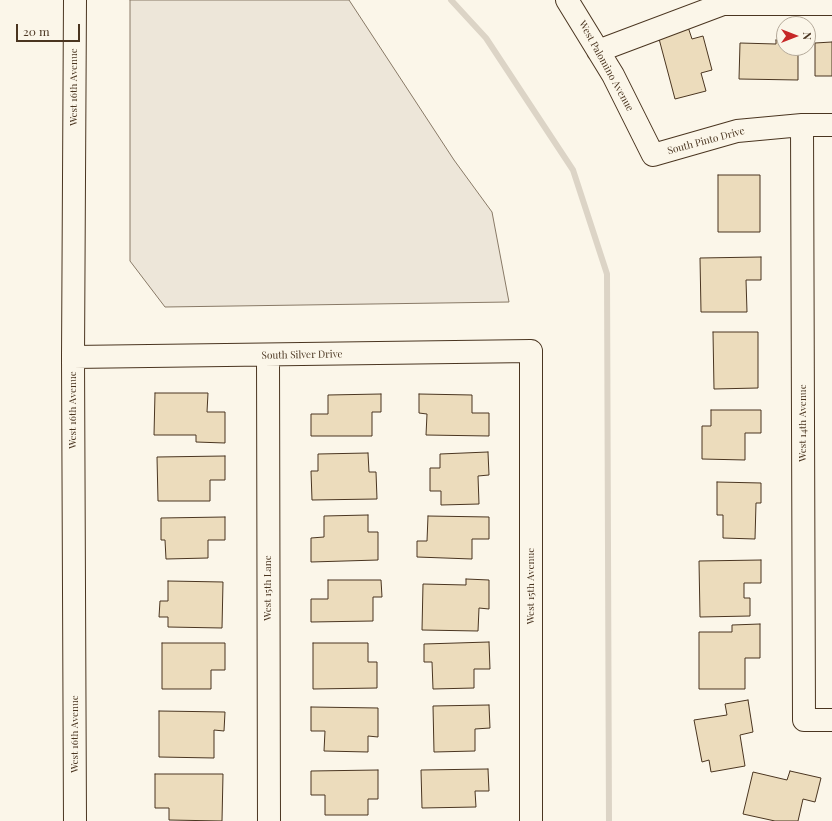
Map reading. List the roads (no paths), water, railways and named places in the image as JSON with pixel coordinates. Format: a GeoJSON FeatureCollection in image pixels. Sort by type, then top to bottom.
{"type":"FeatureCollection","features":[{"type":"Feature","properties":{"kind":"street","name":"West 16th Avenue"},"geometry":{"type":"LineString","coordinates":[[75,0],[73,357],[75,821]]}},
{"type":"Feature","properties":{"kind":"street","name":"West Palomino Avenue"},"geometry":{"type":"LineString","coordinates":[[567,0],[613,75],[653,155]]}},
{"type":"Feature","properties":{"kind":"street"},"geometry":{"type":"LineString","coordinates":[[598,51],[723,4],[832,4]]}},
{"type":"Feature","properties":{"kind":"street","name":"South Pinto Drive"},"geometry":{"type":"LineString","coordinates":[[653,155],[737,131],[802,125],[832,125]]}},
{"type":"Feature","properties":{"kind":"street","name":"West 14th Avenue"},"geometry":{"type":"LineString","coordinates":[[802,125],[804,720],[832,720]]}},
{"type":"Feature","properties":{"kind":"street","name":"South Silver Drive"},"geometry":{"type":"LineString","coordinates":[[73,357],[531,351]]}},
{"type":"Feature","properties":{"kind":"street","name":"West 15th Avenue"},"geometry":{"type":"LineString","coordinates":[[531,351],[531,821]]}},
{"type":"Feature","properties":{"kind":"street","name":"West 15th Lane"},"geometry":{"type":"LineString","coordinates":[[268,355],[269,821]]}},
{"type":"Feature","properties":{"kind":"waterway"},"geometry":{"type":"LineString","coordinates":[[451,0],[486,38],[573,170],[607,274],[609,821]]}}]}
